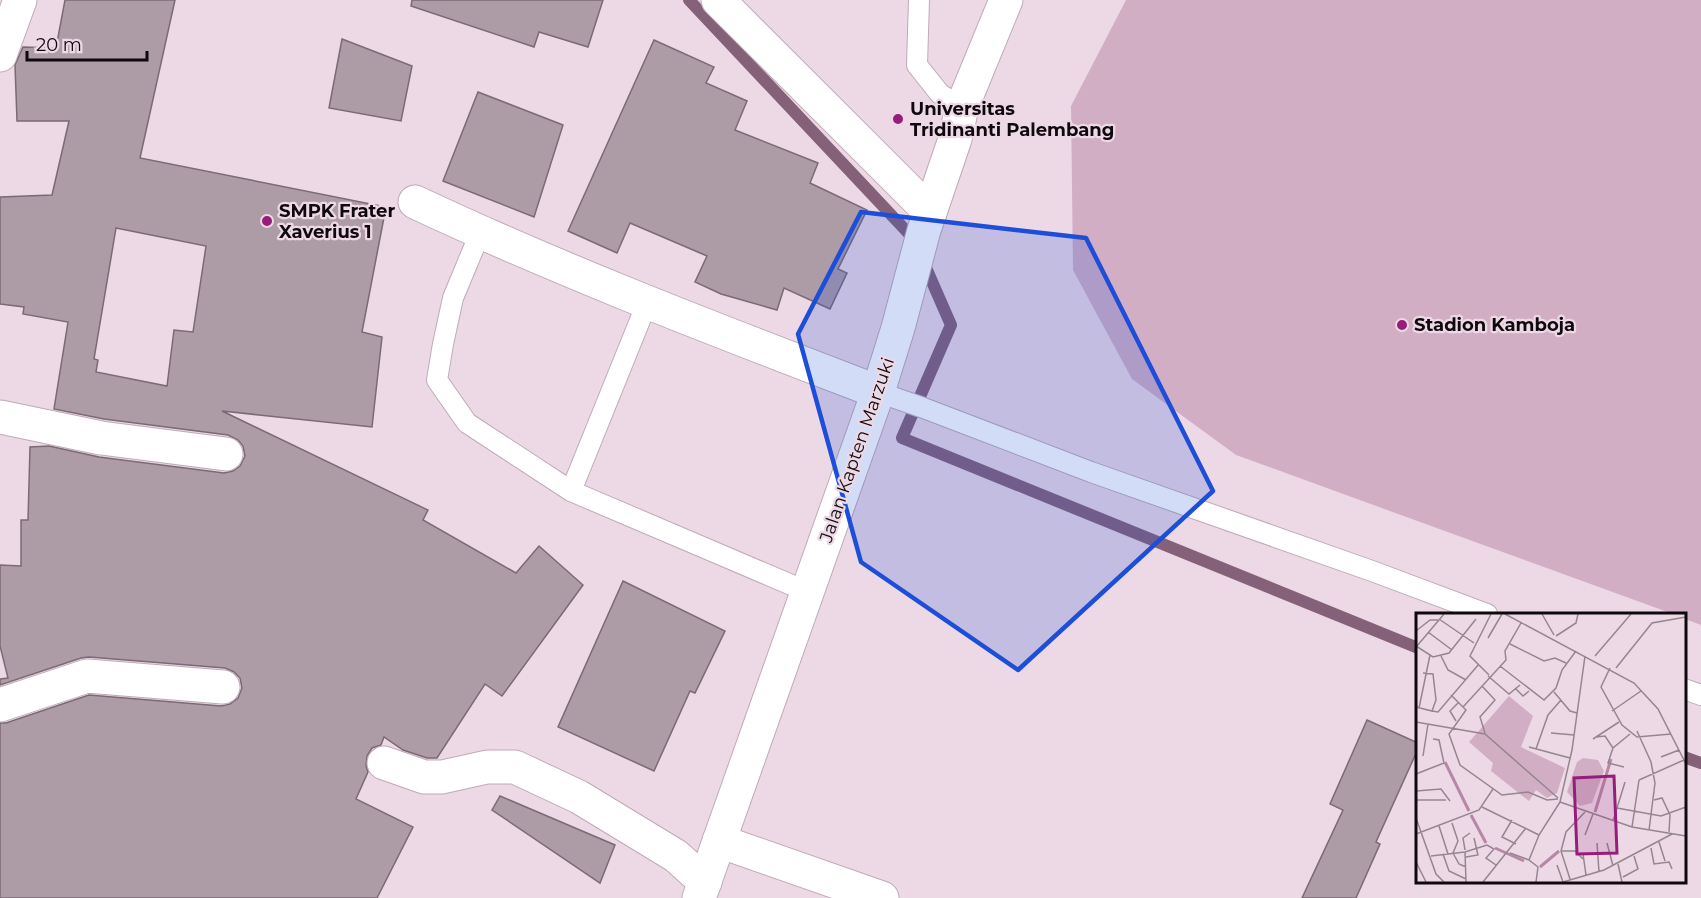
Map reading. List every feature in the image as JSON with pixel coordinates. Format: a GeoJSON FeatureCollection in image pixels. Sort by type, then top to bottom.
{"type":"FeatureCollection","features":[{"type":"Feature","properties":{"kind":"street"},"geometry":{"type":"LineString","coordinates":[[0,55],[20,0]]}},
{"type":"Feature","properties":{"kind":"street"},"geometry":{"type":"LineString","coordinates":[[717,0],[927,221]]}},
{"type":"Feature","properties":{"kind":"street","name":"Jalan Kapten Marzuki"},"geometry":{"type":"LineString","coordinates":[[702,890],[808,592],[888,396],[914,271],[927,221],[955,139],[962,107],[1006,0]]}},
{"type":"Feature","properties":{"kind":"street"},"geometry":{"type":"LineString","coordinates":[[415,202],[480,233],[647,303],[888,396]]}},
{"type":"Feature","properties":{"kind":"street"},"geometry":{"type":"LineString","coordinates":[[0,417],[101,438],[226,454]]}},
{"type":"Feature","properties":{"kind":"street"},"geometry":{"type":"LineString","coordinates":[[0,705],[87,676],[223,687]]}},
{"type":"Feature","properties":{"kind":"street"},"geometry":{"type":"LineString","coordinates":[[384,763],[424,777],[442,777],[487,767],[515,767],[588,803],[676,856],[702,890]]}},
{"type":"Feature","properties":{"kind":"street"},"geometry":{"type":"LineString","coordinates":[[719,841],[882,898]]}},
{"type":"Feature","properties":{"kind":"lane"},"geometry":{"type":"LineString","coordinates":[[919,0],[917,65],[940,94],[962,107]]}},
{"type":"Feature","properties":{"kind":"lane"},"geometry":{"type":"LineString","coordinates":[[480,233],[453,298],[438,380],[467,423],[571,491],[808,592]]}},
{"type":"Feature","properties":{"kind":"lane"},"geometry":{"type":"LineString","coordinates":[[571,491],[647,303]]}},
{"type":"Feature","properties":{"kind":"lane"},"geometry":{"type":"LineString","coordinates":[[888,396],[921,406],[1091,472],[1482,613]]}},
{"type":"Feature","properties":{"kind":"lane"},"geometry":{"type":"LineString","coordinates":[[1686,690],[1701,695]]}},
{"type":"Feature","properties":{"kind":"highlighted area"},"geometry":{"type":"Polygon","coordinates":[[[861,212],[1086,238],[1213,491],[1018,670],[861,562],[798,334],[861,212]]]}},
{"type":"Feature","properties":{"kind":"shaded area","name":"Stadion Kamboja"},"geometry":{"type":"Polygon","coordinates":[[[1126,0],[1701,0],[1701,625],[1686,619],[1686,613],[1670,613],[1236,455],[1132,379],[1073,270],[1071,106],[1126,0]]]}},
{"type":"Feature","properties":{"kind":"building"},"geometry":{"type":"Polygon","coordinates":[[[65,0],[175,0],[140,158],[386,207],[362,332],[382,337],[372,427],[222,411],[428,510],[423,520],[516,573],[539,546],[583,585],[502,696],[485,684],[437,758],[427,758],[403,750],[384,737],[381,745],[372,748],[367,756],[368,772],[356,799],[413,827],[377,898],[0,898],[0,723],[6,723],[89,695],[221,706],[230,704],[238,698],[242,688],[240,678],[225,668],[89,657],[0,685],[0,679],[8,678],[0,646],[0,565],[21,566],[21,520],[28,520],[30,447],[49,446],[99,457],[224,473],[240,466],[245,456],[243,446],[238,440],[228,435],[104,419],[54,409],[68,322],[23,314],[24,307],[0,304],[0,197],[52,195],[69,121],[17,121],[15,65],[23,47],[56,48],[65,0]],[[116,228],[94,359],[98,360],[96,372],[167,386],[174,330],[193,332],[206,246],[116,228]]]}},
{"type":"Feature","properties":{"kind":"building"},"geometry":{"type":"Polygon","coordinates":[[[412,0],[603,0],[588,47],[539,32],[534,47],[411,6],[412,0]]]}},
{"type":"Feature","properties":{"kind":"building"},"geometry":{"type":"Polygon","coordinates":[[[342,39],[412,66],[401,121],[329,108],[342,39]]]}},
{"type":"Feature","properties":{"kind":"building"},"geometry":{"type":"Polygon","coordinates":[[[654,40],[714,67],[706,83],[747,101],[735,130],[818,163],[810,183],[867,210],[838,269],[847,273],[830,309],[784,288],[777,310],[721,294],[695,282],[707,256],[630,223],[617,253],[568,231],[654,40]]]}},
{"type":"Feature","properties":{"kind":"building"},"geometry":{"type":"Polygon","coordinates":[[[478,92],[563,125],[534,217],[443,181],[478,92]]]}},
{"type":"Feature","properties":{"kind":"building"},"geometry":{"type":"Polygon","coordinates":[[[623,581],[725,631],[695,693],[690,691],[654,771],[558,727],[623,581]]]}},
{"type":"Feature","properties":{"kind":"building"},"geometry":{"type":"Polygon","coordinates":[[[1367,720],[1416,742],[1416,753],[1376,842],[1380,844],[1356,898],[1302,898],[1343,810],[1330,804],[1367,720]]]}},
{"type":"Feature","properties":{"kind":"building"},"geometry":{"type":"Polygon","coordinates":[[[500,796],[615,845],[600,883],[492,810],[500,796]]]}},
{"type":"Feature","properties":{"kind":"waterway"},"geometry":{"type":"LineString","coordinates":[[689,0],[912,237],[914,242]]}},
{"type":"Feature","properties":{"kind":"waterway"},"geometry":{"type":"LineString","coordinates":[[923,261],[951,325],[902,438],[1416,647]]}},
{"type":"Feature","properties":{"kind":"waterway"},"geometry":{"type":"LineString","coordinates":[[1686,758],[1701,763]]}},
{"type":"Feature","properties":{"kind":"place","name":"Universitas Tridinanti Palembang"},"geometry":{"type":"Point","coordinates":[898,119]}},
{"type":"Feature","properties":{"kind":"place","name":"SMPK Frater Xaverius 1"},"geometry":{"type":"Point","coordinates":[267,221]}},
{"type":"Feature","properties":{"kind":"place","name":"Stadion Kamboja"},"geometry":{"type":"Point","coordinates":[1402,325]}}]}
